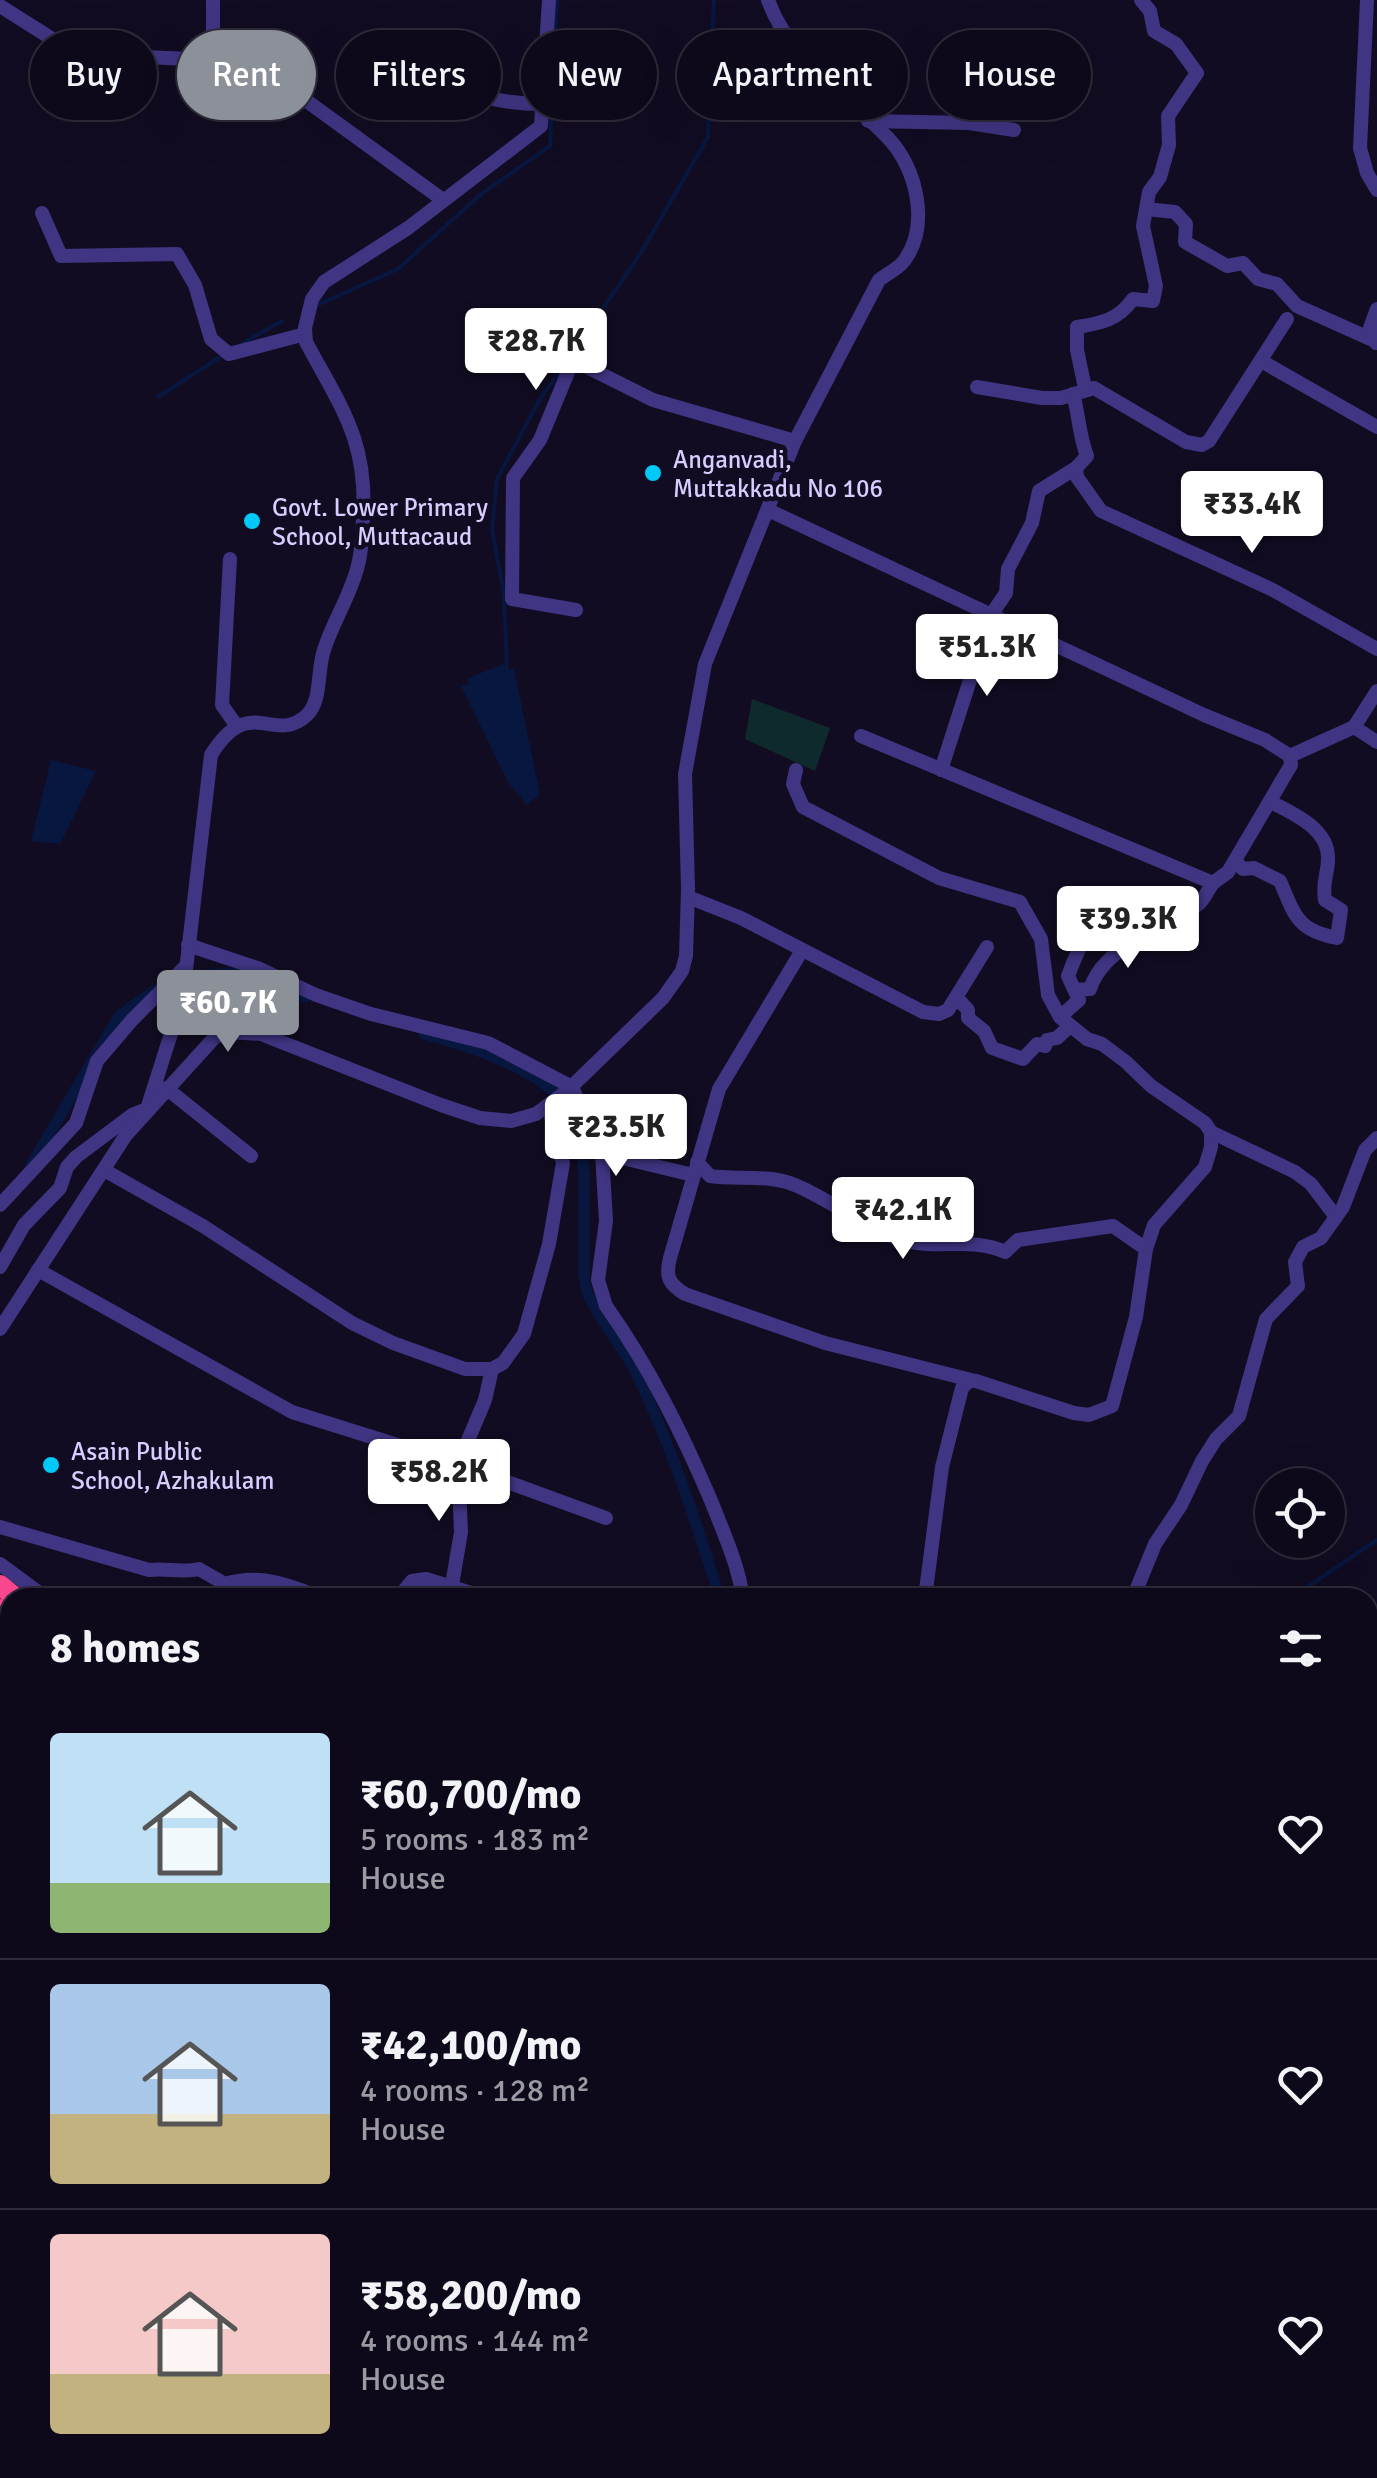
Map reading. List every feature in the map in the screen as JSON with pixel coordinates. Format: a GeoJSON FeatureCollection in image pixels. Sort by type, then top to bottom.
{"type":"FeatureCollection","features":[{"type":"Feature","properties":{"kind":"street"},"geometry":{"type":"LineString","coordinates":[[213,0],[213,30]]}},
{"type":"Feature","properties":{"kind":"street"},"geometry":{"type":"LineString","coordinates":[[547,30],[549,0]]}},
{"type":"Feature","properties":{"kind":"street"},"geometry":{"type":"LineString","coordinates":[[768,0],[784,30]]}},
{"type":"Feature","properties":{"kind":"street"},"geometry":{"type":"LineString","coordinates":[[941,770],[991,615],[1006,593],[1008,569],[1032,523],[1038,491],[1088,456],[1078,434],[1076,327],[1105,322],[1123,313],[1133,299],[1153,301],[1156,286],[1142,226],[1169,145],[1168,116],[1197,73],[1176,44],[1154,31],[1150,10],[1141,0]]}},
{"type":"Feature","properties":{"kind":"street"},"geometry":{"type":"LineString","coordinates":[[1367,0],[1360,148],[1367,174],[1377,190]]}},
{"type":"Feature","properties":{"kind":"street"},"geometry":{"type":"LineString","coordinates":[[0,6],[76,54],[177,58]]}},
{"type":"Feature","properties":{"kind":"street"},"geometry":{"type":"LineString","coordinates":[[316,108],[443,200]]}},
{"type":"Feature","properties":{"kind":"street"},"geometry":{"type":"LineString","coordinates":[[147,1109],[183,996],[211,755],[236,725],[254,720],[290,725],[313,709],[322,654],[358,565],[365,485],[362,459],[355,435],[306,342],[312,299],[324,282],[443,200],[541,126],[541,120]]}},
{"type":"Feature","properties":{"kind":"street"},"geometry":{"type":"LineString","coordinates":[[868,120],[1014,130]]}},
{"type":"Feature","properties":{"kind":"street"},"geometry":{"type":"LineString","coordinates":[[0,1329],[126,1135],[215,1036],[260,1034],[480,1118],[523,1120],[570,1089],[663,998],[682,971],[686,956],[685,774],[695,705],[713,639],[795,441],[879,280],[904,262],[917,230],[919,207],[908,166],[868,120]]}},
{"type":"Feature","properties":{"kind":"street"},"geometry":{"type":"LineString","coordinates":[[1146,209],[1175,212],[1186,224],[1185,242],[1227,266],[1243,263],[1258,279],[1276,284],[1297,306],[1375,341]]}},
{"type":"Feature","properties":{"kind":"street"},"geometry":{"type":"LineString","coordinates":[[42,213],[60,256],[177,254],[196,285],[211,339],[229,354],[305,334]]}},
{"type":"Feature","properties":{"kind":"street"},"geometry":{"type":"LineString","coordinates":[[1375,341],[1370,328],[1377,309]]}},
{"type":"Feature","properties":{"kind":"street"},"geometry":{"type":"LineString","coordinates":[[978,387],[1042,398],[1079,391],[1105,392],[1186,442],[1202,445],[1286,320]]}},
{"type":"Feature","properties":{"kind":"street"},"geometry":{"type":"LineString","coordinates":[[576,610],[512,599],[513,478],[540,440],[573,360],[653,400],[795,441]]}},
{"type":"Feature","properties":{"kind":"street"},"geometry":{"type":"LineString","coordinates":[[1261,361],[1377,427]]}},
{"type":"Feature","properties":{"kind":"street"},"geometry":{"type":"LineString","coordinates":[[1076,468],[1077,477],[1102,510],[1273,590],[1377,649]]}},
{"type":"Feature","properties":{"kind":"street"},"geometry":{"type":"LineString","coordinates":[[768,510],[1204,716],[1265,740],[1290,756]]}},
{"type":"Feature","properties":{"kind":"street"},"geometry":{"type":"LineString","coordinates":[[230,559],[222,705],[236,725]]}},
{"type":"Feature","properties":{"kind":"street"},"geometry":{"type":"LineString","coordinates":[[1290,756],[1354,728],[1377,691]]}},
{"type":"Feature","properties":{"kind":"street"},"geometry":{"type":"LineString","coordinates":[[1354,728],[1377,742]]}},
{"type":"Feature","properties":{"kind":"street"},"geometry":{"type":"LineString","coordinates":[[861,736],[1213,884]]}},
{"type":"Feature","properties":{"kind":"street"},"geometry":{"type":"LineString","coordinates":[[957,998],[992,1048],[1024,1059],[1036,1044],[1045,1046],[1047,1040],[1057,1038],[1079,1000],[1068,976],[1089,931],[1102,916],[1127,908],[1190,909],[1200,904],[1213,884],[1222,880],[1271,802],[1291,765],[1290,756]]}},
{"type":"Feature","properties":{"kind":"street"},"geometry":{"type":"LineString","coordinates":[[796,770],[793,784],[803,808],[939,878],[1020,902],[1041,939],[1048,995],[1065,1022],[1126,1062],[1151,1086],[1205,1123],[1211,1132],[1295,1172],[1311,1184],[1336,1216]]}},
{"type":"Feature","properties":{"kind":"street"},"geometry":{"type":"LineString","coordinates":[[1235,861],[1243,869],[1254,868],[1280,881],[1296,920],[1322,935],[1337,938],[1341,910],[1326,900],[1324,874],[1328,858],[1323,839],[1309,824],[1271,802]]}},
{"type":"Feature","properties":{"kind":"street"},"geometry":{"type":"LineString","coordinates":[[688,897],[741,918],[924,1012],[938,1014],[948,1010],[988,948]]}},
{"type":"Feature","properties":{"kind":"street"},"geometry":{"type":"LineString","coordinates":[[1075,990],[1090,988],[1094,976],[1116,952],[1141,936],[1154,918],[1174,908]]}},
{"type":"Feature","properties":{"kind":"street"},"geometry":{"type":"LineString","coordinates":[[188,946],[260,969],[316,995],[371,1014],[488,1043],[570,1089],[602,1153],[606,1220],[598,1268],[600,1292],[664,1396],[726,1537],[741,1588]]}},
{"type":"Feature","properties":{"kind":"street"},"geometry":{"type":"LineString","coordinates":[[801,952],[719,1090],[667,1270],[673,1286],[685,1294],[825,1343],[976,1381],[1088,1415],[1112,1406],[1136,1317],[1146,1249],[1154,1225],[1204,1167],[1211,1132]]}},
{"type":"Feature","properties":{"kind":"street"},"geometry":{"type":"LineString","coordinates":[[0,1206],[76,1123],[97,1061],[186,967]]}},
{"type":"Feature","properties":{"kind":"street"},"geometry":{"type":"LineString","coordinates":[[166,1088],[252,1156]]}},
{"type":"Feature","properties":{"kind":"street"},"geometry":{"type":"LineString","coordinates":[[104,1170],[203,1226],[352,1323],[392,1343],[464,1369],[492,1369],[503,1363],[524,1334],[550,1244],[563,1163],[548,1105]]}},
{"type":"Feature","properties":{"kind":"street"},"geometry":{"type":"LineString","coordinates":[[0,1267],[24,1225],[60,1188],[76,1157],[132,1115],[147,1109]]}},
{"type":"Feature","properties":{"kind":"street"},"geometry":{"type":"LineString","coordinates":[[556,1134],[602,1153],[695,1168],[710,1176],[794,1185],[888,1234],[921,1244],[987,1244],[1006,1252],[1018,1240],[1113,1226],[1146,1249]]}},
{"type":"Feature","properties":{"kind":"street"},"geometry":{"type":"LineString","coordinates":[[1137,1588],[1154,1544],[1182,1505],[1202,1461],[1216,1438],[1239,1416],[1266,1319],[1298,1286],[1295,1262],[1302,1247],[1320,1238],[1343,1207],[1365,1150],[1377,1138]]}},
{"type":"Feature","properties":{"kind":"street"},"geometry":{"type":"LineString","coordinates":[[38,1270],[292,1412],[458,1464],[606,1518]]}},
{"type":"Feature","properties":{"kind":"street"},"geometry":{"type":"LineString","coordinates":[[453,1588],[461,1532],[458,1464],[486,1400],[492,1369]]}},
{"type":"Feature","properties":{"kind":"street"},"geometry":{"type":"LineString","coordinates":[[926,1588],[948,1437],[962,1388],[976,1381]]}},
{"type":"Feature","properties":{"kind":"street"},"geometry":{"type":"LineString","coordinates":[[0,1527],[149,1570],[199,1569],[225,1584],[256,1578],[300,1588]]}},
{"type":"Feature","properties":{"kind":"street"},"geometry":{"type":"LineString","coordinates":[[0,1564],[32,1588]]}},
{"type":"Feature","properties":{"kind":"street"},"geometry":{"type":"LineString","coordinates":[[406,1588],[412,1581],[426,1579],[446,1588]]}},
{"type":"Feature","properties":{"kind":"green space"},"geometry":{"type":"Polygon","coordinates":[[[752,699],[830,728],[815,771],[745,739],[752,699]]]}},
{"type":"Feature","properties":{"kind":"water"},"geometry":{"type":"Polygon","coordinates":[[[504,664],[507,670],[514,669],[540,794],[527,805],[509,784],[461,686],[469,684],[468,678],[504,664]]]}},
{"type":"Feature","properties":{"kind":"water"},"geometry":{"type":"Polygon","coordinates":[[[51,760],[96,771],[60,844],[31,841],[51,760]]]}},
{"type":"Feature","properties":{"kind":"waterway"},"geometry":{"type":"LineString","coordinates":[[317,305],[398,269],[480,195],[550,146],[557,0]]}},
{"type":"Feature","properties":{"kind":"waterway"},"geometry":{"type":"LineString","coordinates":[[571,356],[642,251],[708,137],[714,0]]}},
{"type":"Feature","properties":{"kind":"waterway"},"geometry":{"type":"LineString","coordinates":[[243,343],[282,321]]}},
{"type":"Feature","properties":{"kind":"waterway"},"geometry":{"type":"LineString","coordinates":[[158,397],[222,356]]}},
{"type":"Feature","properties":{"kind":"waterway"},"geometry":{"type":"LineString","coordinates":[[507,673],[504,594],[492,529],[497,479],[541,397],[563,368]]}},
{"type":"Feature","properties":{"kind":"waterway"},"geometry":{"type":"LineString","coordinates":[[181,981],[232,973],[258,978],[306,997]]}},
{"type":"Feature","properties":{"kind":"waterway"},"geometry":{"type":"LineString","coordinates":[[31,1165],[119,1016],[158,988]]}},
{"type":"Feature","properties":{"kind":"waterway"},"geometry":{"type":"LineString","coordinates":[[424,1034],[480,1052],[537,1079],[565,1104],[575,1121],[583,1165],[585,1284],[634,1369],[660,1425],[717,1588]]}},
{"type":"Feature","properties":{"kind":"waterway"},"geometry":{"type":"LineString","coordinates":[[1306,1588],[1377,1540]]}},
{"type":"Feature","properties":{"kind":"place","name":"Anganvadi, Muttakkadu No 106"},"geometry":{"type":"Point","coordinates":[653,473]}},
{"type":"Feature","properties":{"kind":"place","name":"Govt. Lower Primary School, Muttacaud"},"geometry":{"type":"Point","coordinates":[252,521]}},
{"type":"Feature","properties":{"kind":"place","name":"Asain Public School, Azhakulam"},"geometry":{"type":"Point","coordinates":[51,1465]}}]}
